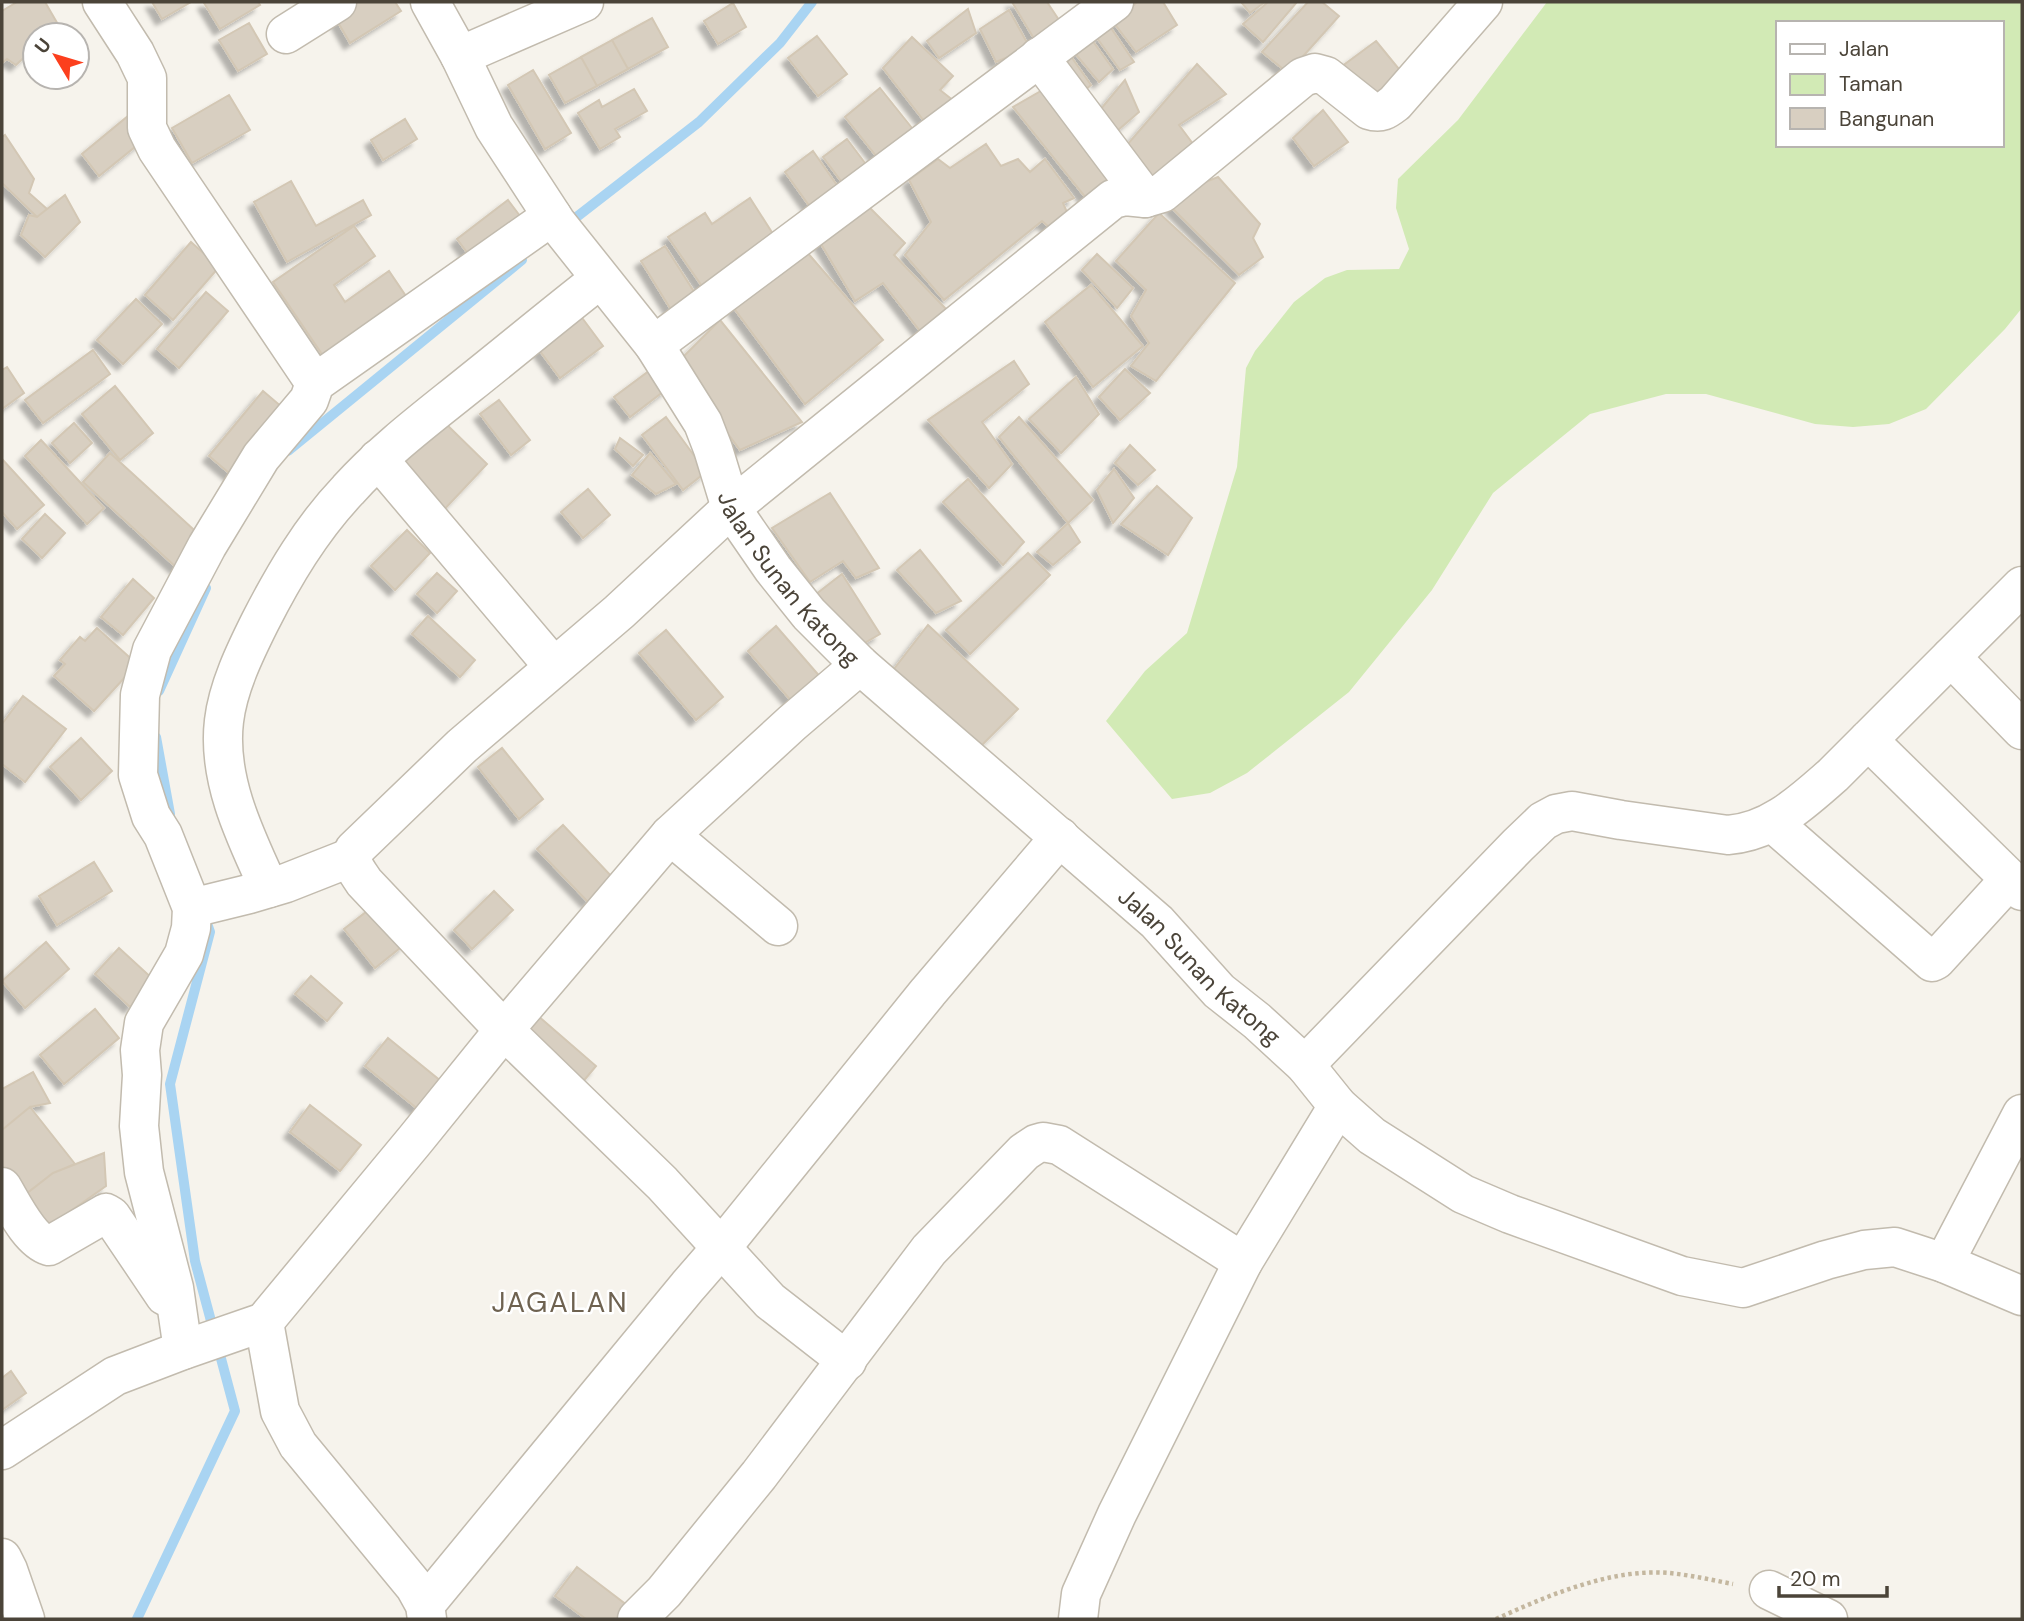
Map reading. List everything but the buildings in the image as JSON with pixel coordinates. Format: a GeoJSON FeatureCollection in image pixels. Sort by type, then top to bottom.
{"type":"FeatureCollection","features":[{"type":"Feature","properties":{"kind":"street"},"geometry":{"type":"LineString","coordinates":[[102,2],[147,78],[147,128],[157,149],[315,383]]}},
{"type":"Feature","properties":{"kind":"street"},"geometry":{"type":"LineString","coordinates":[[286,34],[337,2]]}},
{"type":"Feature","properties":{"kind":"street","name":"Jalan Sunan Katong"},"geometry":{"type":"LineString","coordinates":[[430,2],[494,127],[554,219],[654,345],[703,422],[731,508],[773,569],[809,614],[860,666],[1157,922],[1219,991],[1305,1065],[1338,1106],[1372,1136],[1463,1194],[1510,1214],[1682,1276],[1743,1288],[1826,1259],[1864,1250],[1895,1247],[1944,1263],[2022,1296]]}},
{"type":"Feature","properties":{"kind":"street"},"geometry":{"type":"LineString","coordinates":[[460,56],[584,2]]}},
{"type":"Feature","properties":{"kind":"street"},"geometry":{"type":"LineString","coordinates":[[654,345],[1114,2]]}},
{"type":"Feature","properties":{"kind":"street"},"geometry":{"type":"LineString","coordinates":[[847,1361],[770,1301],[663,1183],[504,1030],[364,882],[354,867],[354,850],[462,746],[619,612],[731,508],[1114,199],[1125,196],[1145,198],[1162,193],[1303,77],[1315,73],[1326,76],[1369,110],[1378,113],[1385,111],[1483,2]]}},
{"type":"Feature","properties":{"kind":"street"},"geometry":{"type":"LineString","coordinates":[[1039,57],[1145,198]]}},
{"type":"Feature","properties":{"kind":"street"},"geometry":{"type":"LineString","coordinates":[[185,1337],[144,1172],[139,1126],[142,1074],[140,1049],[144,1023],[184,954],[197,907],[163,835],[151,816],[138,775],[140,695],[152,650],[207,546],[261,457],[309,400],[315,383],[554,219]]}},
{"type":"Feature","properties":{"kind":"street"},"geometry":{"type":"LineString","coordinates":[[259,891],[225,772],[224,721],[229,698],[252,638],[279,585],[302,548],[348,489],[378,459],[529,334],[596,273]]}},
{"type":"Feature","properties":{"kind":"street"},"geometry":{"type":"LineString","coordinates":[[378,459],[554,667]]}},
{"type":"Feature","properties":{"kind":"street"},"geometry":{"type":"LineString","coordinates":[[1305,1065],[1543,821],[1556,814],[1572,811],[1728,835],[1742,834],[1773,823],[1825,782],[2022,586]]}},
{"type":"Feature","properties":{"kind":"street"},"geometry":{"type":"LineString","coordinates":[[1951,657],[2022,730]]}},
{"type":"Feature","properties":{"kind":"street"},"geometry":{"type":"LineString","coordinates":[[2,1450],[115,1376],[185,1337],[256,1325],[670,835],[792,723],[860,666]]}},
{"type":"Feature","properties":{"kind":"street"},"geometry":{"type":"LineString","coordinates":[[1773,823],[1932,962],[1936,960],[2016,885],[1868,740]]}},
{"type":"Feature","properties":{"kind":"street"},"geometry":{"type":"LineString","coordinates":[[670,835],[778,926]]}},
{"type":"Feature","properties":{"kind":"street"},"geometry":{"type":"LineString","coordinates":[[256,1325],[280,1411],[298,1445],[415,1587],[426,1612],[928,992],[1060,837]]}},
{"type":"Feature","properties":{"kind":"street"},"geometry":{"type":"LineString","coordinates":[[197,907],[259,891],[352,857]]}},
{"type":"Feature","properties":{"kind":"street"},"geometry":{"type":"LineString","coordinates":[[1078,1619],[1081,1594],[1117,1514],[1243,1262],[1338,1106]]}},
{"type":"Feature","properties":{"kind":"street"},"geometry":{"type":"LineString","coordinates":[[1944,1263],[2022,1114]]}},
{"type":"Feature","properties":{"kind":"street"},"geometry":{"type":"LineString","coordinates":[[637,1619],[664,1592],[759,1475],[929,1250],[1024,1152],[1036,1144],[1044,1142],[1059,1145],[1243,1262]]}},
{"type":"Feature","properties":{"kind":"street"},"geometry":{"type":"LineString","coordinates":[[2,1187],[41,1244],[49,1246],[106,1213],[111,1216],[185,1337]]}},
{"type":"Feature","properties":{"kind":"street"},"geometry":{"type":"LineString","coordinates":[[2,1558],[25,1619]]}},
{"type":"Feature","properties":{"kind":"street"},"geometry":{"type":"LineString","coordinates":[[1769,1590],[1828,1619]]}},
{"type":"Feature","properties":{"kind":"path"},"geometry":{"type":"LineString","coordinates":[[1496,1619],[1550,1595],[1624,1576],[1667,1573],[1769,1590]]}},
{"type":"Feature","properties":{"kind":"green space"},"geometry":{"type":"Polygon","coordinates":[[[1547,2],[2022,2],[2022,308],[2005,329],[1926,409],[1889,424],[1853,427],[1815,424],[1706,394],[1666,394],[1590,414],[1493,493],[1432,590],[1349,692],[1247,773],[1210,793],[1172,799],[1106,721],[1145,671],[1187,633],[1237,467],[1246,368],[1255,351],[1294,302],[1325,278],[1347,270],[1399,269],[1409,249],[1396,208],[1398,179],[1458,120],[1547,2]]]}},
{"type":"Feature","properties":{"kind":"waterway"},"geometry":{"type":"LineString","coordinates":[[565,226],[699,122],[780,43],[812,2]]}},
{"type":"Feature","properties":{"kind":"waterway"},"geometry":{"type":"LineString","coordinates":[[288,451],[522,260]]}},
{"type":"Feature","properties":{"kind":"waterway"},"geometry":{"type":"LineString","coordinates":[[159,691],[206,588]]}},
{"type":"Feature","properties":{"kind":"waterway"},"geometry":{"type":"LineString","coordinates":[[156,737],[170,814]]}},
{"type":"Feature","properties":{"kind":"waterway"},"geometry":{"type":"LineString","coordinates":[[137,1619],[235,1411],[195,1261],[170,1084],[210,932],[205,918]]}},
{"type":"Feature","properties":{"kind":"district","name":"JAGALAN"},"geometry":{"type":"Point","coordinates":[560,1302]}}]}
